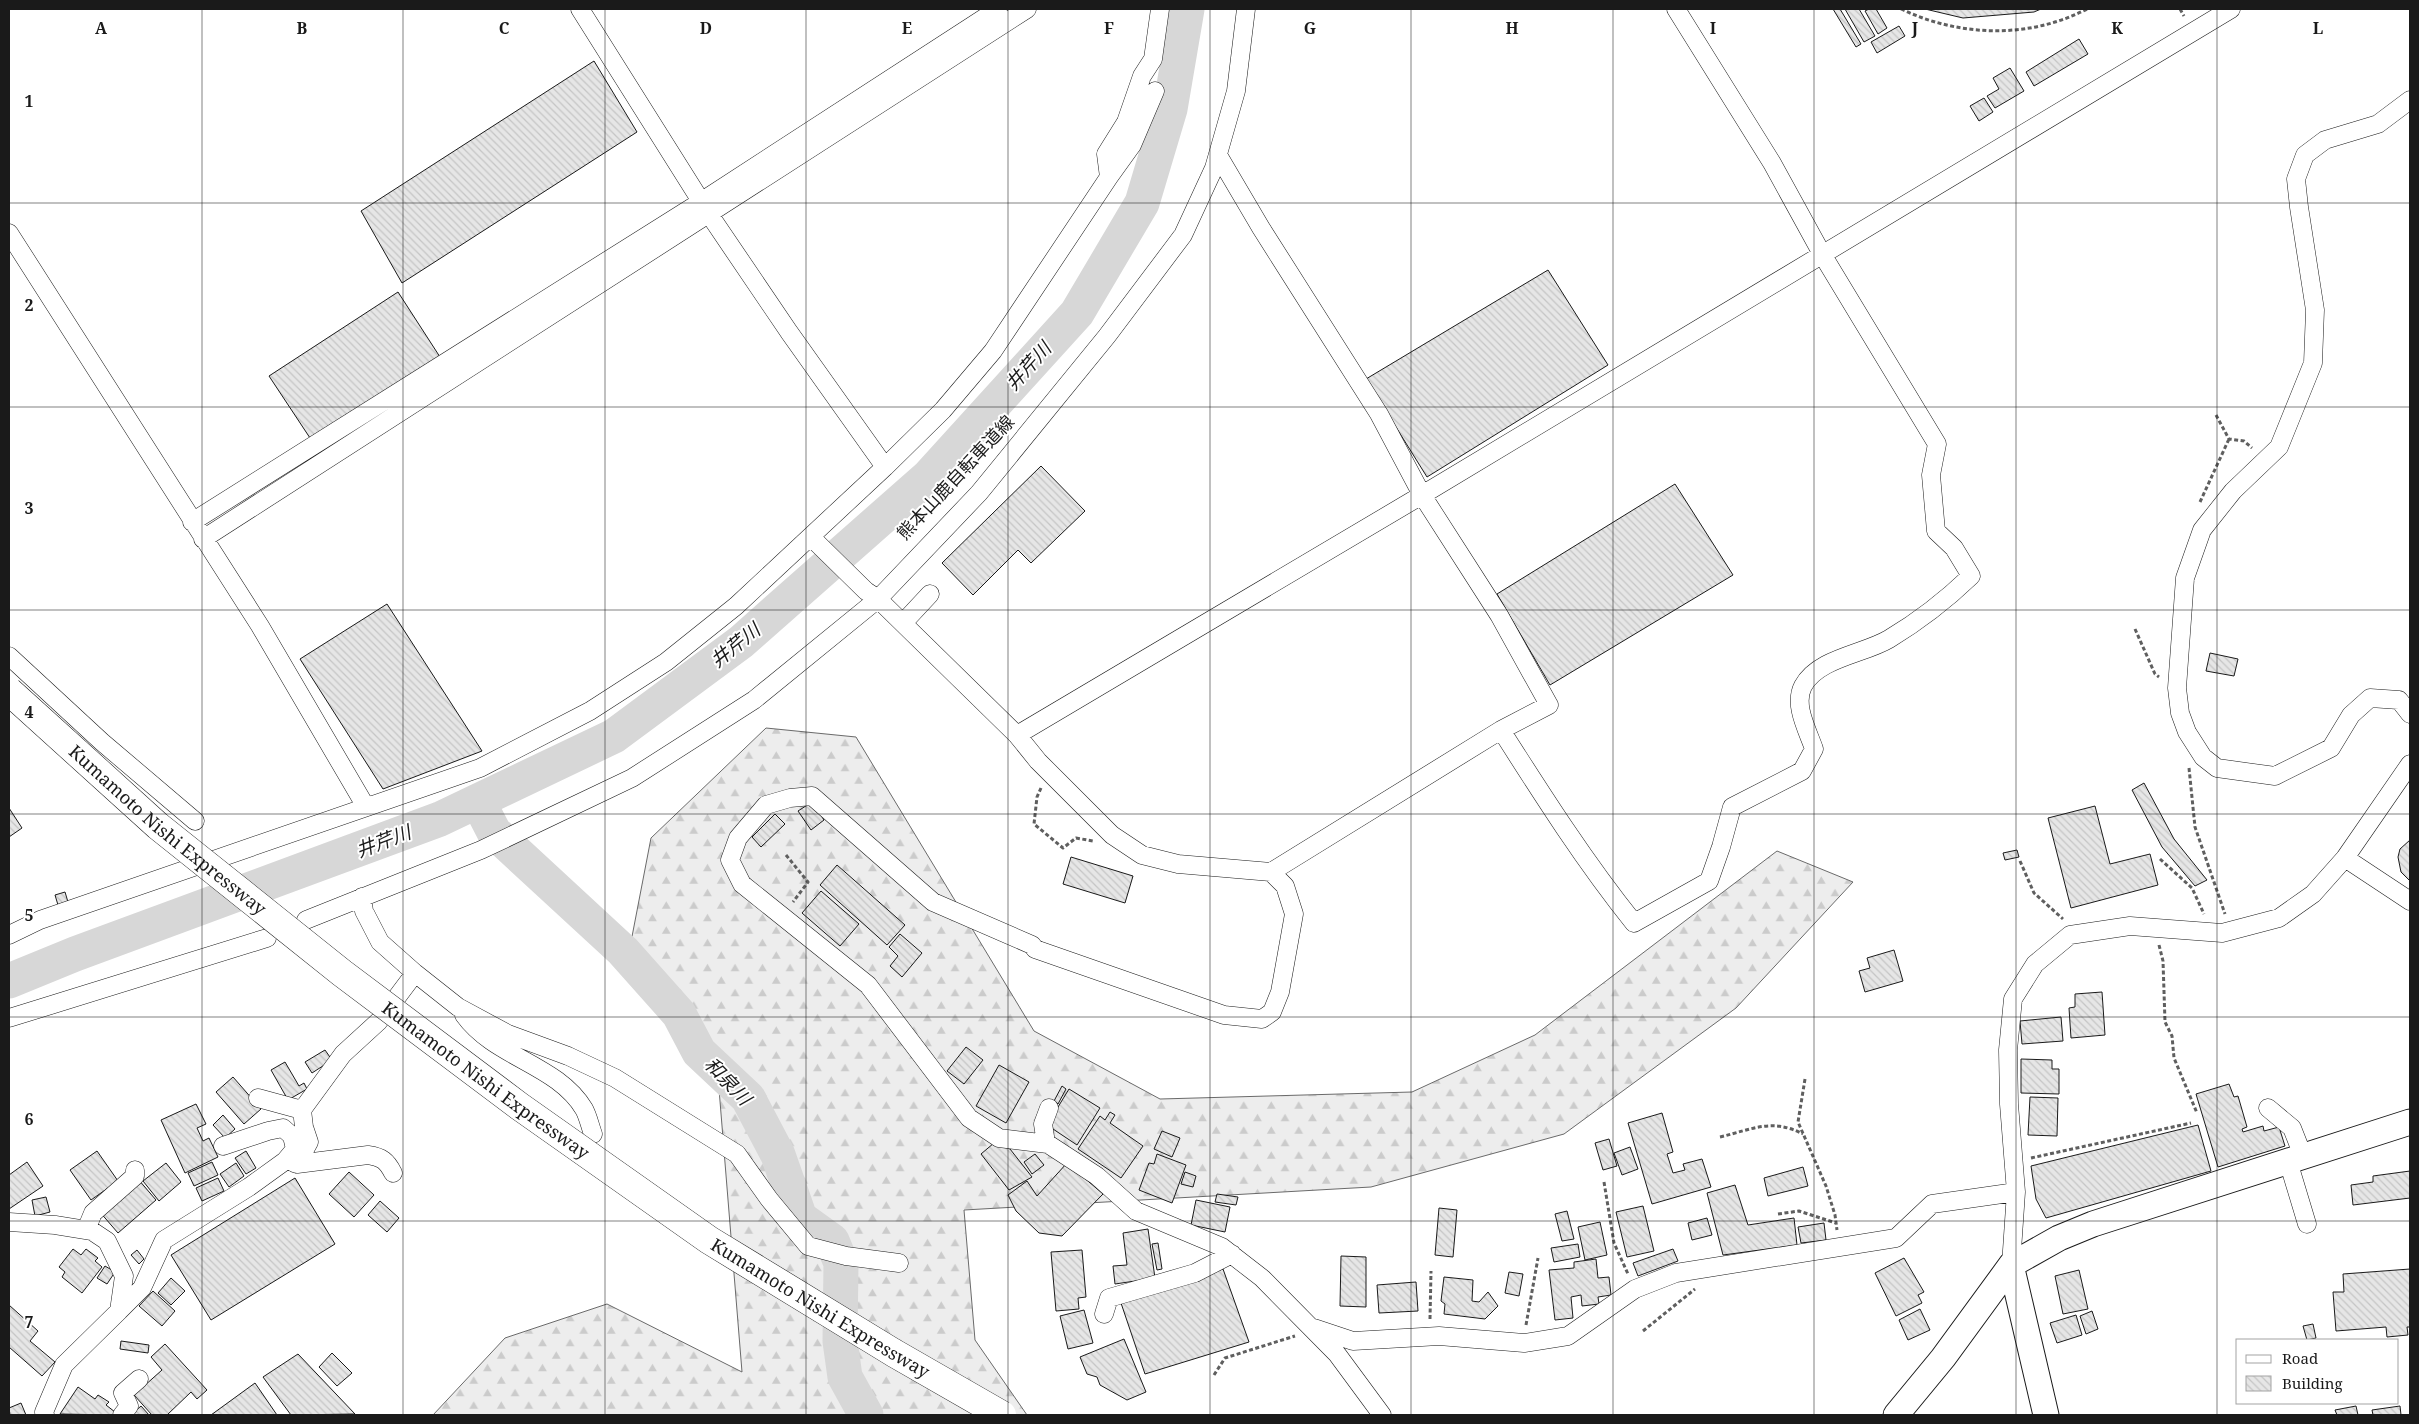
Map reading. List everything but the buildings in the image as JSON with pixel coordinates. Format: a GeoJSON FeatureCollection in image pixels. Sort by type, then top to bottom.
{"type":"FeatureCollection","features":[{"type":"Feature","properties":{"kind":"highway","name":"Kumamoto Nishi Expressway"},"geometry":{"type":"LineString","coordinates":[[9,691],[158,826],[342,972],[520,1106],[709,1240],[894,1353],[1002,1415]]}},
{"type":"Feature","properties":{"kind":"street"},"geometry":{"type":"LineString","coordinates":[[580,9],[705,208],[789,332],[885,467]]}},
{"type":"Feature","properties":{"kind":"street"},"geometry":{"type":"LineString","coordinates":[[203,539],[705,208],[998,9]]}},
{"type":"Feature","properties":{"kind":"street"},"geometry":{"type":"LineString","coordinates":[[192,522],[1028,9]]}},
{"type":"Feature","properties":{"kind":"street"},"geometry":{"type":"LineString","coordinates":[[1109,177],[1106,154],[1126,122],[1142,76],[1153,59],[1160,9]]}},
{"type":"Feature","properties":{"kind":"street"},"geometry":{"type":"LineString","coordinates":[[306,920],[481,850],[632,778],[754,700],[878,599],[979,493],[1107,336],[1182,235],[1214,168],[1218,155],[1236,90],[1246,9]]}},
{"type":"Feature","properties":{"kind":"street"},"geometry":{"type":"LineString","coordinates":[[1501,730],[1551,810],[1609,892],[1634,923],[1708,881],[1721,847],[1732,807],[1802,770],[1814,749],[1800,706],[1802,687],[1822,667],[1887,640],[1947,600],[1971,576],[1954,548],[1936,531],[1931,475],[1937,444],[1822,254],[1772,163],[1676,9]]}},
{"type":"Feature","properties":{"kind":"street"},"geometry":{"type":"LineString","coordinates":[[1017,735],[1422,495],[2231,9]]}},
{"type":"Feature","properties":{"kind":"street"},"geometry":{"type":"LineString","coordinates":[[9,935],[40,920],[480,768],[590,711],[682,650],[814,538],[943,410],[993,351],[1132,145],[1155,91]]}},
{"type":"Feature","properties":{"kind":"street"},"geometry":{"type":"LineString","coordinates":[[2410,100],[2378,124],[2324,140],[2305,156],[2296,179],[2298,207],[2315,310],[2313,363],[2279,447],[2233,491],[2202,530],[2185,578],[2177,688],[2180,713],[2187,732],[2203,757],[2217,768],[2275,776],[2331,748],[2351,715],[2370,698],[2399,700],[2410,714]]}},
{"type":"Feature","properties":{"kind":"street"},"geometry":{"type":"LineString","coordinates":[[814,538],[860,582],[866,591],[878,599],[1017,735],[1048,771],[1112,835],[1142,855],[1178,864],[1271,872],[1501,730],[1549,705],[1499,615],[1422,495],[1379,414],[1261,228],[1218,155]]}},
{"type":"Feature","properties":{"kind":"street"},"geometry":{"type":"LineString","coordinates":[[9,233],[260,626],[366,807]]}},
{"type":"Feature","properties":{"kind":"street"},"geometry":{"type":"LineString","coordinates":[[903,623],[930,594]]}},
{"type":"Feature","properties":{"kind":"street"},"geometry":{"type":"LineString","coordinates":[[9,656],[102,742],[195,820]]}},
{"type":"Feature","properties":{"kind":"street"},"geometry":{"type":"LineString","coordinates":[[2046,1415],[2011,1265],[2016,1192],[2009,1104],[2008,1050],[2013,999],[2035,964],[2070,935],[2130,926],[2213,932],[2232,930],[2279,918],[2313,894],[2345,858],[2410,764]]}},
{"type":"Feature","properties":{"kind":"street"},"geometry":{"type":"LineString","coordinates":[[1271,872],[1285,886],[1294,914],[1280,992],[1272,1012],[1262,1019],[1247,1019],[1224,1015],[1035,949],[1032,944],[933,902],[812,796],[790,798],[766,805],[738,838],[730,860],[742,884],[868,985],[969,1118],[999,1138],[1046,1143],[1097,1176],[1136,1211],[1222,1247],[1232,1254],[1262,1278],[1338,1354],[1382,1415]]}},
{"type":"Feature","properties":{"kind":"street"},"geometry":{"type":"LineString","coordinates":[[2345,858],[2410,901]]}},
{"type":"Feature","properties":{"kind":"street"},"geometry":{"type":"LineString","coordinates":[[362,898],[364,911],[380,942],[458,1007],[508,1034],[568,1056],[614,1078],[737,1154],[769,1199],[808,1246],[846,1256],[899,1262]]}},
{"type":"Feature","properties":{"kind":"street"},"geometry":{"type":"LineString","coordinates":[[9,1018],[267,938]]}},
{"type":"Feature","properties":{"kind":"street"},"geometry":{"type":"LineString","coordinates":[[397,997],[415,973]]}},
{"type":"Feature","properties":{"kind":"street"},"geometry":{"type":"LineString","coordinates":[[458,1007],[472,1027],[494,1045],[570,1091],[585,1110],[593,1134]]}},
{"type":"Feature","properties":{"kind":"street"},"geometry":{"type":"LineString","coordinates":[[45,1415],[44,1412],[64,1365],[142,1288],[164,1240],[291,1162],[309,1142],[302,1110],[343,1054],[378,1021]]}},
{"type":"Feature","properties":{"kind":"street"},"geometry":{"type":"LineString","coordinates":[[258,1098],[302,1110]]}},
{"type":"Feature","properties":{"kind":"street"},"geometry":{"type":"LineString","coordinates":[[1046,1143],[1044,1124],[1049,1108]]}},
{"type":"Feature","properties":{"kind":"street"},"geometry":{"type":"LineString","coordinates":[[2268,1108],[2292,1128],[2307,1224]]}},
{"type":"Feature","properties":{"kind":"street"},"geometry":{"type":"LineString","coordinates":[[1896,1415],[1943,1358],[2011,1265],[2059,1238],[2093,1224],[2410,1122]]}},
{"type":"Feature","properties":{"kind":"street"},"geometry":{"type":"LineString","coordinates":[[223,1146],[283,1128],[292,1136],[295,1149],[291,1162]]}},
{"type":"Feature","properties":{"kind":"street"},"geometry":{"type":"LineString","coordinates":[[291,1162],[330,1161],[368,1155],[380,1157],[388,1164],[393,1173]]}},
{"type":"Feature","properties":{"kind":"street"},"geometry":{"type":"LineString","coordinates":[[86,1230],[92,1213],[135,1176],[135,1170]]}},
{"type":"Feature","properties":{"kind":"street"},"geometry":{"type":"LineString","coordinates":[[1311,1327],[1353,1341],[1430,1337],[1524,1342],[1568,1336],[1634,1289],[1676,1273],[1896,1238],[1932,1204],[2016,1192]]}},
{"type":"Feature","properties":{"kind":"street"},"geometry":{"type":"LineString","coordinates":[[9,1222],[55,1225],[92,1231],[107,1241],[124,1276],[120,1311]]}},
{"type":"Feature","properties":{"kind":"street"},"geometry":{"type":"LineString","coordinates":[[1104,1314],[1109,1298],[1195,1273],[1232,1254]]}},
{"type":"Feature","properties":{"kind":"street"},"geometry":{"type":"LineString","coordinates":[[122,1415],[129,1406],[123,1393],[139,1379]]}},
{"type":"Feature","properties":{"kind":"path"},"geometry":{"type":"LineString","coordinates":[[1901,9],[1922,18],[1968,29],[2011,32],[2068,19],[2087,9]]}},
{"type":"Feature","properties":{"kind":"path"},"geometry":{"type":"LineString","coordinates":[[2216,415],[2229,439],[2244,441],[2265,460]]}},
{"type":"Feature","properties":{"kind":"path"},"geometry":{"type":"LineString","coordinates":[[2135,629],[2155,674],[2177,688]]}},
{"type":"Feature","properties":{"kind":"path"},"geometry":{"type":"LineString","coordinates":[[2188,759],[2195,827],[2209,873],[2232,930]]}},
{"type":"Feature","properties":{"kind":"path"},"geometry":{"type":"LineString","coordinates":[[1048,771],[1038,797],[1034,824],[1063,848],[1076,838],[1094,841]]}},
{"type":"Feature","properties":{"kind":"path"},"geometry":{"type":"LineString","coordinates":[[782,916],[808,882],[786,854]]}},
{"type":"Feature","properties":{"kind":"path"},"geometry":{"type":"LineString","coordinates":[[2160,859],[2192,888],[2213,932]]}},
{"type":"Feature","properties":{"kind":"path"},"geometry":{"type":"LineString","coordinates":[[2020,861],[2034,893],[2057,914],[2084,933]]}},
{"type":"Feature","properties":{"kind":"path"},"geometry":{"type":"LineString","coordinates":[[2154,928],[2164,960],[2165,1022],[2172,1036],[2174,1058],[2198,1113]]}},
{"type":"Feature","properties":{"kind":"path"},"geometry":{"type":"LineString","coordinates":[[1805,1079],[1798,1122],[1826,1186],[1836,1223],[1838,1248]]}},
{"type":"Feature","properties":{"kind":"path"},"geometry":{"type":"LineString","coordinates":[[2013,1161],[2191,1123]]}},
{"type":"Feature","properties":{"kind":"path"},"geometry":{"type":"LineString","coordinates":[[1720,1137],[1766,1125],[1787,1126],[1804,1135]]}},
{"type":"Feature","properties":{"kind":"path"},"geometry":{"type":"LineString","coordinates":[[1604,1182],[1614,1243],[1634,1289]]}},
{"type":"Feature","properties":{"kind":"path"},"geometry":{"type":"LineString","coordinates":[[1778,1214],[1799,1211],[1836,1223]]}},
{"type":"Feature","properties":{"kind":"path"},"geometry":{"type":"LineString","coordinates":[[1524,1342],[1538,1258]]}},
{"type":"Feature","properties":{"kind":"path"},"geometry":{"type":"LineString","coordinates":[[1643,1331],[1699,1286],[1708,1268]]}},
{"type":"Feature","properties":{"kind":"path"},"geometry":{"type":"LineString","coordinates":[[1430,1337],[1431,1271]]}},
{"type":"Feature","properties":{"kind":"path"},"geometry":{"type":"LineString","coordinates":[[1214,1375],[1225,1358],[1287,1340],[1311,1327]]}},
{"type":"Feature","properties":{"kind":"green space"},"geometry":{"type":"Polygon","coordinates":[[[766,728],[856,737],[1034,1031],[1160,1099],[1412,1092],[1535,1035],[1777,851],[1853,882],[1736,1008],[1564,1134],[1371,1187],[964,1210],[975,1340],[1027,1415],[433,1415],[505,1338],[607,1304],[742,1372],[716,1052],[630,947],[651,838],[766,728]]]}},
{"type":"Feature","properties":{"kind":"waterway","name":"井芹川"},"geometry":{"type":"LineString","coordinates":[[9,981],[75,954],[440,819],[614,736],[741,642],[929,476],[1077,313],[1142,203],[1170,109],[1187,9]]}},
{"type":"Feature","properties":{"kind":"waterway","name":"和泉川"},"geometry":{"type":"LineString","coordinates":[[478,801],[494,832],[623,951],[679,1014],[699,1052],[748,1098],[778,1155],[800,1218],[832,1241],[841,1263],[840,1341],[845,1377],[866,1415]]}}]}
